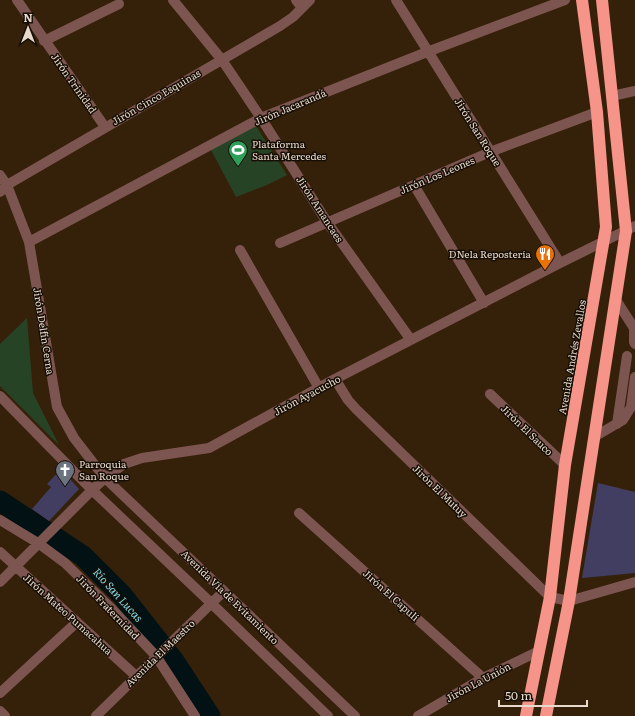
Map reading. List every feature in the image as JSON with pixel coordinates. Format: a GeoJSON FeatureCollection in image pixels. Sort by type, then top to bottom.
{"type":"FeatureCollection","features":[{"type":"Feature","properties":{"kind":"highway","name":"Avenida Andrés Zevallos"},"geometry":{"type":"LineString","coordinates":[[526,716],[550,597],[565,465],[605,240],[606,227],[597,112],[582,0]]}},
{"type":"Feature","properties":{"kind":"highway"},"geometry":{"type":"LineString","coordinates":[[546,716],[569,601],[616,300],[630,228],[612,96],[602,0]]}},
{"type":"Feature","properties":{"kind":"street","name":"Jirón Trinidad"},"geometry":{"type":"LineString","coordinates":[[17,0],[105,127]]}},
{"type":"Feature","properties":{"kind":"street","name":"Jirón Amancaes"},"geometry":{"type":"LineString","coordinates":[[173,0],[222,60],[327,222],[411,340]]}},
{"type":"Feature","properties":{"kind":"street","name":"Jirón Cinco Esquinas"},"geometry":{"type":"LineString","coordinates":[[3,188],[280,26],[299,4],[310,0]]}},
{"type":"Feature","properties":{"kind":"street","name":"Jirón San Roque"},"geometry":{"type":"LineString","coordinates":[[396,0],[427,52],[560,263]]}},
{"type":"Feature","properties":{"kind":"street","name":"Jirón Jacarandá"},"geometry":{"type":"LineString","coordinates":[[29,242],[261,118],[427,52],[564,0]]}},
{"type":"Feature","properties":{"kind":"street"},"geometry":{"type":"LineString","coordinates":[[44,41],[119,4]]}},
{"type":"Feature","properties":{"kind":"street"},"geometry":{"type":"LineString","coordinates":[[612,96],[635,90]]}},
{"type":"Feature","properties":{"kind":"street","name":"Jirón Los Leones"},"geometry":{"type":"LineString","coordinates":[[280,243],[490,152],[597,112]]}},
{"type":"Feature","properties":{"kind":"street","name":"Jirón Delfín Cerna"},"geometry":{"type":"LineString","coordinates":[[0,175],[3,188],[29,242],[57,407],[74,438],[105,478]]}},
{"type":"Feature","properties":{"kind":"street"},"geometry":{"type":"LineString","coordinates":[[414,185],[484,303]]}},
{"type":"Feature","properties":{"kind":"street","name":"Jirón Ayacucho"},"geometry":{"type":"LineString","coordinates":[[0,582],[92,490],[124,464],[142,458],[208,448],[411,340],[630,228]]}},
{"type":"Feature","properties":{"kind":"street"},"geometry":{"type":"LineString","coordinates":[[240,250],[319,388]]}},
{"type":"Feature","properties":{"kind":"street"},"geometry":{"type":"LineString","coordinates":[[616,300],[634,328],[635,344]]}},
{"type":"Feature","properties":{"kind":"street"},"geometry":{"type":"LineString","coordinates":[[617,424],[626,356]]}},
{"type":"Feature","properties":{"kind":"street"},"geometry":{"type":"LineString","coordinates":[[594,438],[623,420],[631,407],[635,377]]}},
{"type":"Feature","properties":{"kind":"street","name":"Jirón El Mutuy"},"geometry":{"type":"LineString","coordinates":[[335,380],[348,400],[356,409],[550,597]]}},
{"type":"Feature","properties":{"kind":"street","name":"Jirón El Sauco"},"geometry":{"type":"LineString","coordinates":[[490,394],[565,465]]}},
{"type":"Feature","properties":{"kind":"street","name":"Avenida Vía de Evitamiento"},"geometry":{"type":"LineString","coordinates":[[0,396],[92,490],[328,716]]}},
{"type":"Feature","properties":{"kind":"street","name":"Avenida Vía de Evitamiento"},"geometry":{"type":"LineString","coordinates":[[105,478],[355,716]]}},
{"type":"Feature","properties":{"kind":"street","name":"Jirón El Capulí"},"geometry":{"type":"LineString","coordinates":[[299,513],[483,678]]}},
{"type":"Feature","properties":{"kind":"street","name":"Jirón Fraternidad"},"geometry":{"type":"LineString","coordinates":[[0,520],[41,540],[159,654],[195,716]]}},
{"type":"Feature","properties":{"kind":"street","name":"Jirón Mateo Pumacahua"},"geometry":{"type":"LineString","coordinates":[[0,552],[136,676]]}},
{"type":"Feature","properties":{"kind":"street"},"geometry":{"type":"LineString","coordinates":[[550,597],[569,601],[635,582]]}},
{"type":"Feature","properties":{"kind":"street","name":"Avenida El Maestro"},"geometry":{"type":"LineString","coordinates":[[96,716],[224,590]]}},
{"type":"Feature","properties":{"kind":"street"},"geometry":{"type":"LineString","coordinates":[[0,693],[77,622]]}},
{"type":"Feature","properties":{"kind":"street","name":"Jirón La Unión"},"geometry":{"type":"LineString","coordinates":[[418,716],[483,678],[539,651]]}},
{"type":"Feature","properties":{"kind":"street"},"geometry":{"type":"LineString","coordinates":[[0,711],[5,716]]}},
{"type":"Feature","properties":{"kind":"green space"},"geometry":{"type":"Polygon","coordinates":[[[256,126],[287,175],[267,185],[236,197],[210,148],[256,126]]]}},
{"type":"Feature","properties":{"kind":"green space"},"geometry":{"type":"Polygon","coordinates":[[[27,318],[33,393],[59,445],[0,386],[0,344],[27,318]]]}},
{"type":"Feature","properties":{"kind":"building"},"geometry":{"type":"Polygon","coordinates":[[[61,469],[79,489],[49,521],[32,509],[51,487],[47,484],[61,469]]]}},
{"type":"Feature","properties":{"kind":"building"},"geometry":{"type":"Polygon","coordinates":[[[598,483],[635,492],[635,573],[582,578],[598,483]]]}},
{"type":"Feature","properties":{"kind":"waterway","name":"Río San Lucas"},"geometry":{"type":"LineString","coordinates":[[0,501],[83,556],[122,595],[174,661],[210,716]]}},
{"type":"Feature","properties":{"kind":"place","name":"Plataforma Santa Mercedes"},"geometry":{"type":"Point","coordinates":[238,167]}},
{"type":"Feature","properties":{"kind":"place","name":"DNela Repostería"},"geometry":{"type":"Point","coordinates":[545,271]}},
{"type":"Feature","properties":{"kind":"place","name":"Parroquia San Roque"},"geometry":{"type":"Point","coordinates":[65,487]}}]}
